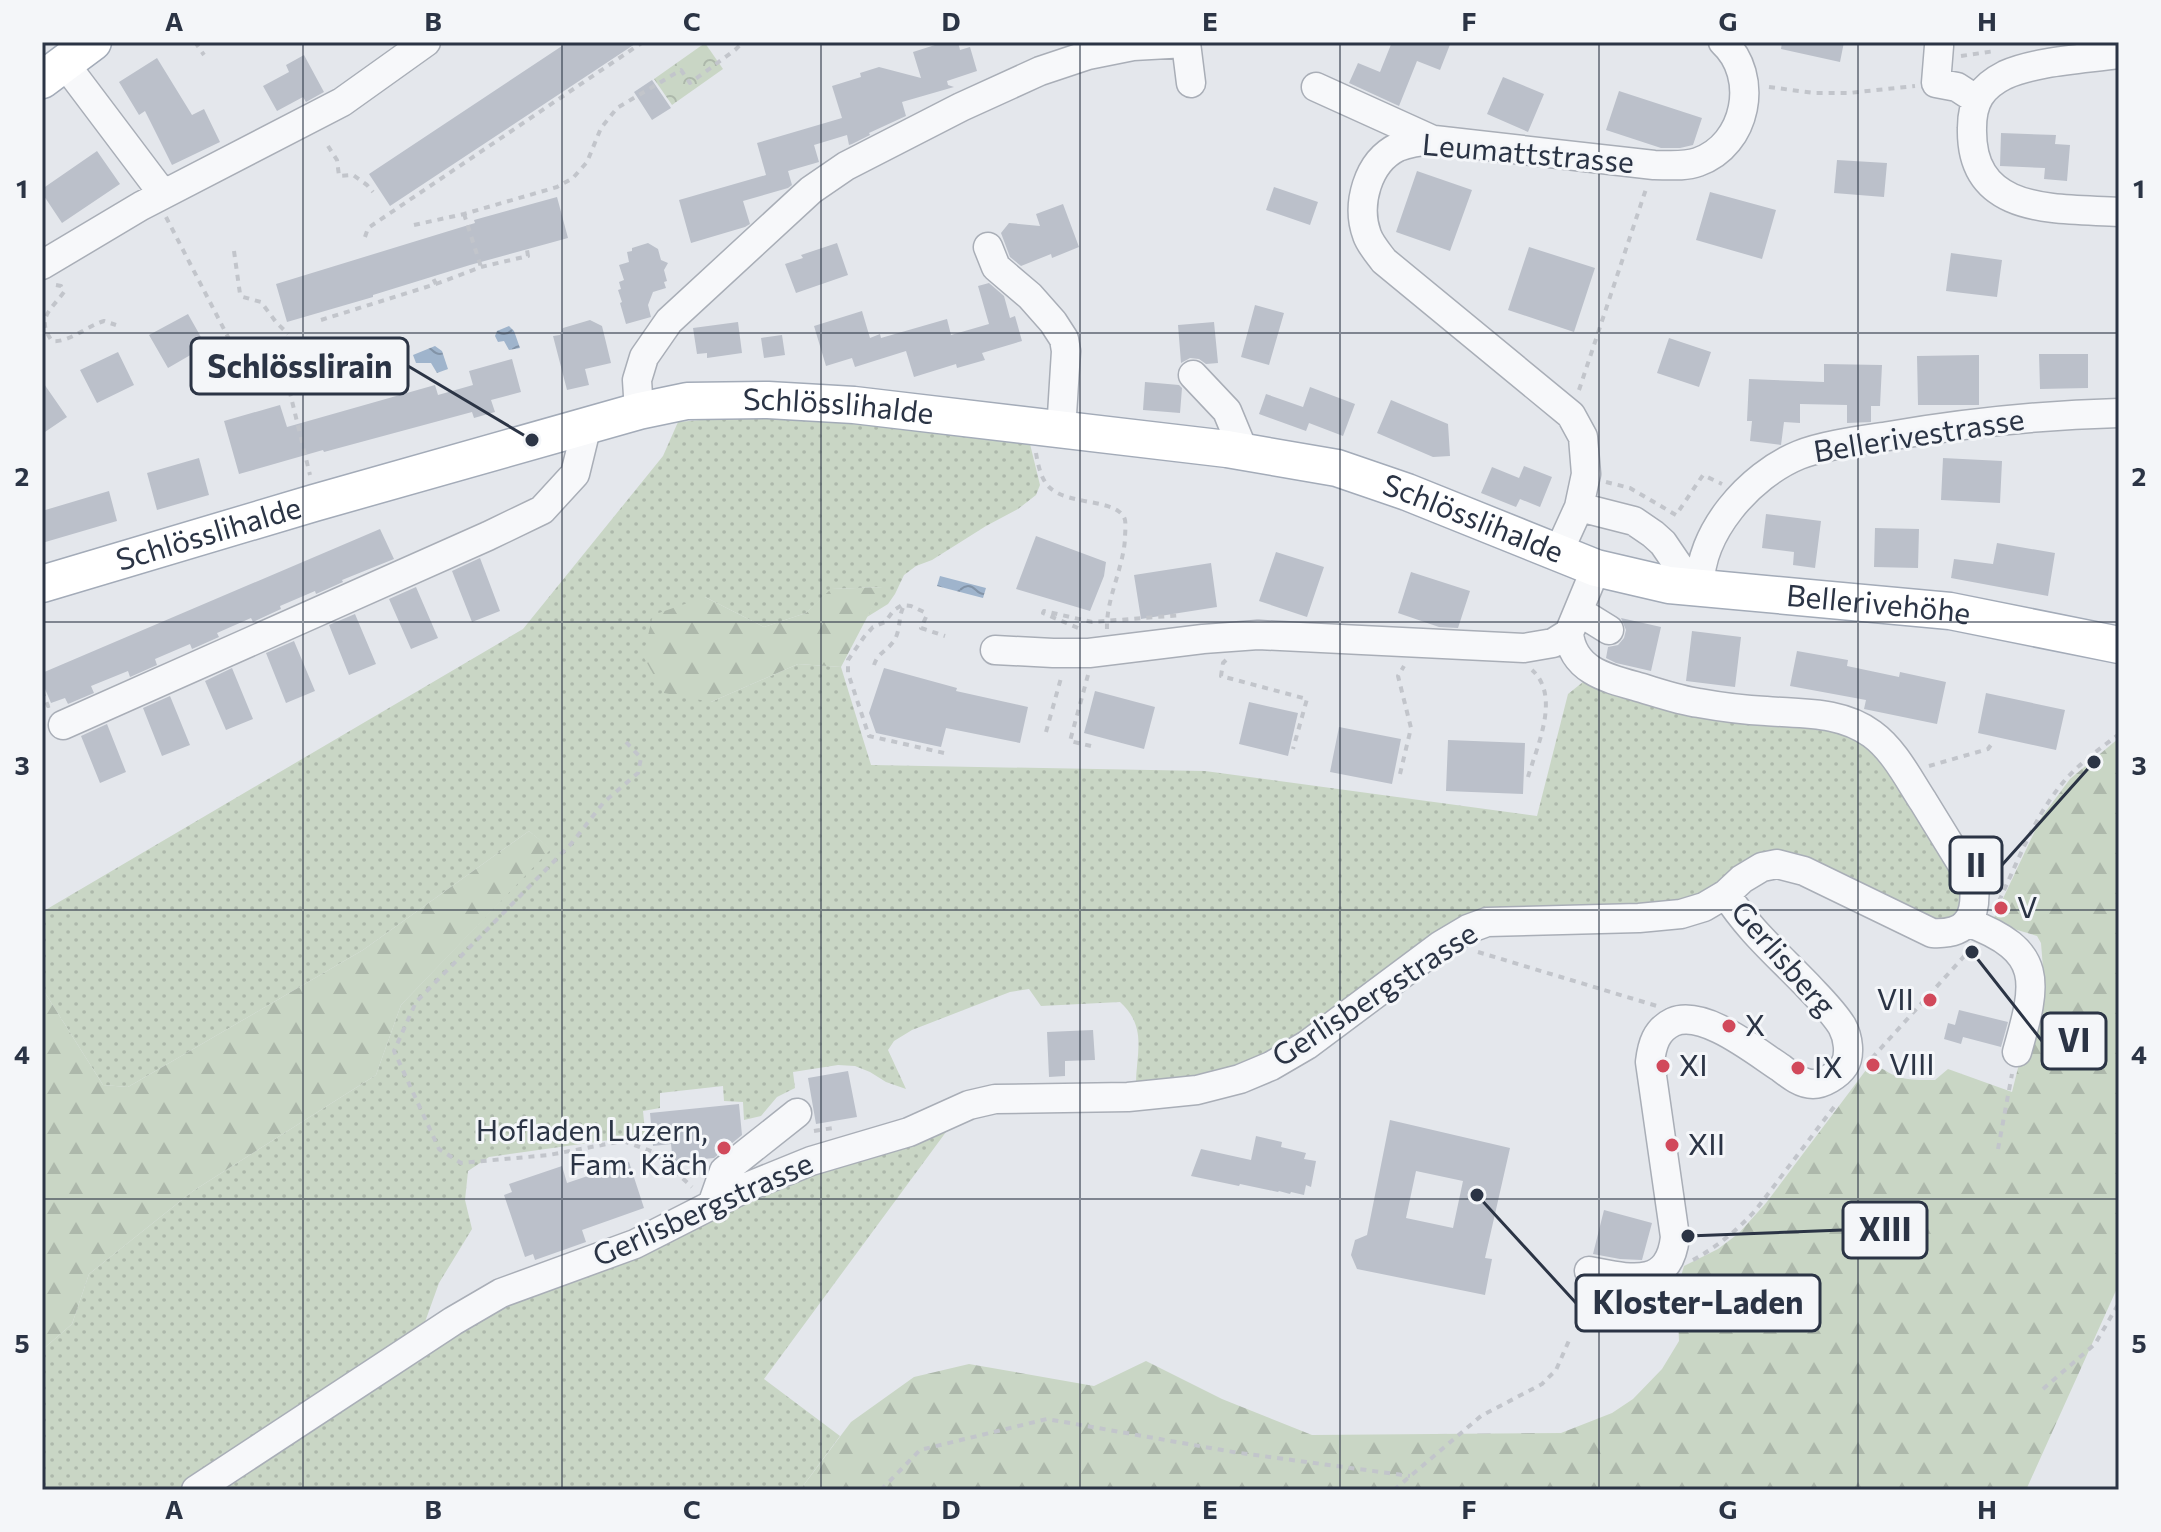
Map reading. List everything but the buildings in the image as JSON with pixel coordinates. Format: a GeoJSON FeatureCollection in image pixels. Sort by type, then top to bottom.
{"type":"FeatureCollection","features":[{"type":"Feature","properties":{"kind":"main road"},"geometry":{"type":"LineString","coordinates":[[53,72],[93,42]]}},
{"type":"Feature","properties":{"kind":"main road","name":"Schlösslihalde"},"geometry":{"type":"LineString","coordinates":[[42,584],[342,494],[639,411],[687,401],[768,400],[854,405],[1048,437],[1244,452],[1337,468],[1407,492],[1596,568],[1636,577]]}},
{"type":"Feature","properties":{"kind":"main road","name":"Bellerivehöhe"},"geometry":{"type":"LineString","coordinates":[[1636,577],[1700,589],[1950,611],[2119,645]]}},
{"type":"Feature","properties":{"kind":"street"},"geometry":{"type":"LineString","coordinates":[[45,276],[163,202],[342,102],[426,42]]}},
{"type":"Feature","properties":{"kind":"street","name":"Leumattstrasse"},"geometry":{"type":"LineString","coordinates":[[1558,553],[1579,507],[1585,478],[1583,437],[1571,415],[1384,261],[1367,237],[1362,213],[1365,188],[1378,163],[1394,149],[1414,141],[1434,140],[1654,165],[1698,162],[1715,152],[1729,138],[1741,117],[1745,93],[1741,72],[1734,52],[1723,42]]}},
{"type":"Feature","properties":{"kind":"street"},"geometry":{"type":"LineString","coordinates":[[639,411],[637,380],[644,357],[669,321],[811,190],[846,166],[961,107],[1040,71],[1088,55],[1186,43],[1191,83]]}},
{"type":"Feature","properties":{"kind":"street"},"geometry":{"type":"LineString","coordinates":[[1939,46],[1936,83],[1957,87],[1977,100]]}},
{"type":"Feature","properties":{"kind":"street"},"geometry":{"type":"LineString","coordinates":[[2119,54],[2029,67],[2005,75],[1987,86],[1972,108],[1971,132],[1974,158],[1990,184],[2014,200],[2038,207],[2119,212]]}},
{"type":"Feature","properties":{"kind":"street"},"geometry":{"type":"LineString","coordinates":[[53,72],[163,202]]}},
{"type":"Feature","properties":{"kind":"street"},"geometry":{"type":"LineString","coordinates":[[1316,87],[1434,140]]}},
{"type":"Feature","properties":{"kind":"street"},"geometry":{"type":"LineString","coordinates":[[988,247],[996,267],[1030,296],[1064,339],[1066,351],[1048,437]]}},
{"type":"Feature","properties":{"kind":"street"},"geometry":{"type":"LineString","coordinates":[[1193,375],[1227,411],[1244,452]]}},
{"type":"Feature","properties":{"kind":"street","name":"Bellerivestrasse"},"geometry":{"type":"LineString","coordinates":[[1700,589],[1700,575],[1711,539],[1732,506],[1770,470],[1801,454],[1960,424],[2119,413]]}},
{"type":"Feature","properties":{"kind":"street"},"geometry":{"type":"LineString","coordinates":[[55,716],[474,543],[542,510],[575,474],[587,425]]}},
{"type":"Feature","properties":{"kind":"street"},"geometry":{"type":"LineString","coordinates":[[1579,507],[1634,521],[1663,543],[1680,568],[1700,589]]}},
{"type":"Feature","properties":{"kind":"street"},"geometry":{"type":"LineString","coordinates":[[1596,568],[1574,623],[1571,649],[1596,673],[1696,703],[1811,713],[1846,720],[1871,733],[1888,749],[1974,884],[1976,902],[1972,917],[1976,926],[2009,942],[2019,952],[2030,972],[2030,1008],[2017,1052]]}},
{"type":"Feature","properties":{"kind":"street"},"geometry":{"type":"LineString","coordinates":[[1574,623],[1609,630]]}},
{"type":"Feature","properties":{"kind":"street"},"geometry":{"type":"LineString","coordinates":[[995,650],[1053,653],[1086,641],[1131,658],[1242,636],[1297,647],[1423,644],[1488,655],[1553,643],[1574,623]]}},
{"type":"Feature","properties":{"kind":"street","name":"Gerlisbergstrasse"},"geometry":{"type":"LineString","coordinates":[[196,1490],[453,1321],[501,1293],[635,1244],[747,1187],[811,1161],[909,1132],[969,1105],[995,1099],[1128,1097],[1197,1090],[1240,1079],[1271,1066],[1307,1045],[1441,945],[1487,922],[1681,914],[1704,907],[1762,867],[1777,864],[1804,871],[1932,933],[1946,934],[1976,926]]}},
{"type":"Feature","properties":{"kind":"street","name":"Gerlisberg"},"geometry":{"type":"LineString","coordinates":[[1665,1026],[1677,1020],[1700,1021],[1732,1036],[1799,1080],[1814,1084],[1829,1080],[1844,1067],[1848,1054],[1843,1027],[1740,916],[1726,894]]}},
{"type":"Feature","properties":{"kind":"street"},"geometry":{"type":"LineString","coordinates":[[1589,1271],[1631,1279],[1650,1277],[1667,1263],[1674,1248],[1650,1062],[1652,1047],[1665,1026]]}},
{"type":"Feature","properties":{"kind":"street"},"geometry":{"type":"LineString","coordinates":[[712,1205],[724,1171],[797,1113]]}},
{"type":"Feature","properties":{"kind":"path"},"geometry":{"type":"LineString","coordinates":[[195,42],[204,55]]}},
{"type":"Feature","properties":{"kind":"path"},"geometry":{"type":"LineString","coordinates":[[365,237],[368,228],[424,186],[643,42]]}},
{"type":"Feature","properties":{"kind":"path"},"geometry":{"type":"LineString","coordinates":[[414,225],[557,187],[573,178],[587,162],[601,128],[617,108],[681,70],[690,83],[743,42]]}},
{"type":"Feature","properties":{"kind":"path"},"geometry":{"type":"LineString","coordinates":[[1981,54],[1990,52]]}},
{"type":"Feature","properties":{"kind":"path"},"geometry":{"type":"LineString","coordinates":[[1768,87],[1814,93],[1849,93],[1936,83]]}},
{"type":"Feature","properties":{"kind":"path"},"geometry":{"type":"LineString","coordinates":[[328,146],[337,160],[339,176],[353,175],[373,192]]}},
{"type":"Feature","properties":{"kind":"path"},"geometry":{"type":"LineString","coordinates":[[1576,400],[1651,173]]}},
{"type":"Feature","properties":{"kind":"path"},"geometry":{"type":"LineString","coordinates":[[163,202],[244,368],[282,360],[313,485]]}},
{"type":"Feature","properties":{"kind":"path"},"geometry":{"type":"LineString","coordinates":[[464,214],[481,267]]}},
{"type":"Feature","properties":{"kind":"path"},"geometry":{"type":"LineString","coordinates":[[321,320],[481,267],[528,256],[527,250]]}},
{"type":"Feature","properties":{"kind":"path"},"geometry":{"type":"LineString","coordinates":[[234,251],[240,294],[261,302],[288,334]]}},
{"type":"Feature","properties":{"kind":"path"},"geometry":{"type":"LineString","coordinates":[[45,276],[61,286],[64,292],[47,311],[45,318],[46,331],[52,341],[62,342],[90,325],[104,321],[116,325]]}},
{"type":"Feature","properties":{"kind":"path"},"geometry":{"type":"LineString","coordinates":[[432,276],[436,284]]}},
{"type":"Feature","properties":{"kind":"path"},"geometry":{"type":"LineString","coordinates":[[332,309],[334,316]]}},
{"type":"Feature","properties":{"kind":"path"},"geometry":{"type":"LineString","coordinates":[[1048,437],[1041,473],[1048,487],[1066,498],[1109,505],[1121,512],[1126,521],[1124,555],[1107,621]]}},
{"type":"Feature","properties":{"kind":"path"},"geometry":{"type":"LineString","coordinates":[[1585,478],[1630,488],[1676,515],[1703,475],[1742,495]]}},
{"type":"Feature","properties":{"kind":"path"},"geometry":{"type":"LineString","coordinates":[[944,753],[869,736],[848,673],[848,660],[873,627],[885,622],[894,610],[904,605],[924,612],[926,617],[921,628],[945,636]]}},
{"type":"Feature","properties":{"kind":"path"},"geometry":{"type":"LineString","coordinates":[[874,665],[877,655],[894,640],[899,613],[904,605]]}},
{"type":"Feature","properties":{"kind":"path"},"geometry":{"type":"LineString","coordinates":[[1095,747],[1070,741],[1092,664],[1086,641],[1044,611],[1092,622],[1182,615]]}},
{"type":"Feature","properties":{"kind":"path"},"geometry":{"type":"LineString","coordinates":[[1242,636],[1239,656],[1226,660],[1221,676],[1307,699],[1293,749]]}},
{"type":"Feature","properties":{"kind":"path"},"geometry":{"type":"LineString","coordinates":[[1400,774],[1411,728],[1398,676],[1412,658],[1421,656],[1423,644]]}},
{"type":"Feature","properties":{"kind":"path"},"geometry":{"type":"LineString","coordinates":[[1488,655],[1521,664],[1539,677],[1545,689],[1544,718],[1528,777]]}},
{"type":"Feature","properties":{"kind":"path"},"geometry":{"type":"LineString","coordinates":[[1046,675],[1061,678],[1046,732]]}},
{"type":"Feature","properties":{"kind":"path"},"geometry":{"type":"LineString","coordinates":[[42,691],[55,716]]}},
{"type":"Feature","properties":{"kind":"path"},"geometry":{"type":"LineString","coordinates":[[1871,1058],[1974,945],[1976,926],[2051,799],[2068,777],[2119,734]]}},
{"type":"Feature","properties":{"kind":"path"},"geometry":{"type":"LineString","coordinates":[[626,742],[641,758],[638,773],[604,802],[571,844],[416,1002],[394,1051],[439,1149],[461,1163],[549,1155],[623,1141],[654,1152],[712,1205]]}},
{"type":"Feature","properties":{"kind":"path"},"geometry":{"type":"LineString","coordinates":[[1905,773],[1919,764],[1930,766],[1988,749],[1993,742]]}},
{"type":"Feature","properties":{"kind":"path"},"geometry":{"type":"LineString","coordinates":[[1471,951],[1656,1004],[1665,1026]]}},
{"type":"Feature","properties":{"kind":"path"},"geometry":{"type":"LineString","coordinates":[[1998,1149],[2017,1052]]}},
{"type":"Feature","properties":{"kind":"path"},"geometry":{"type":"LineString","coordinates":[[1667,1263],[1695,1259],[1741,1225],[1838,1102]]}},
{"type":"Feature","properties":{"kind":"path"},"geometry":{"type":"LineString","coordinates":[[2043,1389],[2095,1344],[2119,1303]]}},
{"type":"Feature","properties":{"kind":"path"},"geometry":{"type":"LineString","coordinates":[[1394,1490],[1481,1416],[1542,1384],[1556,1370],[1571,1336]]}},
{"type":"Feature","properties":{"kind":"path"},"geometry":{"type":"LineString","coordinates":[[881,1490],[920,1450],[1047,1419],[1233,1452],[1410,1476]]}},
{"type":"Feature","properties":{"kind":"green space"},"geometry":{"type":"Polygon","coordinates":[[[705,43],[723,69],[672,105],[654,79],[705,43]]]}},
{"type":"Feature","properties":{"kind":"green space"},"geometry":{"type":"Polygon","coordinates":[[[744,416],[848,421],[1030,444],[1040,485],[1036,495],[1018,509],[904,575],[888,604],[867,617],[882,587],[832,589],[806,613],[764,627],[705,597],[711,702],[798,664],[841,667],[871,765],[1205,771],[1537,816],[1568,694],[1588,678],[1821,723],[1865,739],[1963,878],[1964,912],[1941,923],[1793,860],[1693,902],[1502,911],[1254,1066],[1136,1088],[1138,1032],[1129,1012],[1120,1002],[1041,1006],[1029,989],[1010,992],[912,1030],[894,1041],[888,1050],[906,1089],[855,1066],[838,1065],[793,1072],[795,1088],[777,1097],[761,1116],[744,1120],[743,1102],[724,1101],[723,1086],[660,1093],[660,1108],[643,1111],[646,1141],[624,1138],[489,1157],[468,1171],[465,1200],[472,1229],[439,1283],[421,1333],[181,1490],[42,1490],[42,1350],[72,1324],[89,1274],[193,1191],[376,1075],[401,1005],[550,849],[529,831],[363,950],[128,1087],[103,1085],[42,988],[42,912],[523,629],[663,456],[678,422],[744,416]]]}},
{"type":"Feature","properties":{"kind":"green space"},"geometry":{"type":"Polygon","coordinates":[[[883,587],[841,667],[798,664],[711,702],[664,693],[643,656],[653,615],[705,597],[764,627],[806,613],[831,589],[883,587]]]}},
{"type":"Feature","properties":{"kind":"green space"},"geometry":{"type":"Polygon","coordinates":[[[2119,738],[2119,1284],[2026,1490],[800,1490],[851,1422],[914,1377],[969,1364],[1094,1386],[1146,1361],[1222,1399],[1312,1435],[1561,1433],[1612,1413],[1633,1399],[1662,1369],[1679,1341],[1677,1289],[1684,1266],[1718,1249],[1739,1233],[1766,1203],[1872,1062],[1902,1078],[1935,1080],[1948,1069],[2012,1092],[2043,968],[2041,943],[2037,936],[1991,924],[2041,818],[2070,779],[2119,738]]]}},
{"type":"Feature","properties":{"kind":"green space"},"geometry":{"type":"Polygon","coordinates":[[[529,831],[551,849],[401,1005],[376,1075],[193,1191],[89,1274],[72,1324],[42,1350],[42,988],[103,1085],[128,1087],[363,950],[529,831]]]}},
{"type":"Feature","properties":{"kind":"green space"},"geometry":{"type":"Polygon","coordinates":[[[946,1121],[946,1132],[764,1379],[840,1436],[800,1490],[203,1490],[446,1331],[728,1203],[946,1121]]]}},
{"type":"Feature","properties":{"kind":"water"},"geometry":{"type":"Polygon","coordinates":[[[509,326],[520,348],[509,350],[504,341],[498,342],[495,336],[497,331],[509,326]]]}},
{"type":"Feature","properties":{"kind":"water"},"geometry":{"type":"Polygon","coordinates":[[[435,346],[442,351],[448,369],[437,373],[431,363],[416,363],[413,355],[435,346]]]}},
{"type":"Feature","properties":{"kind":"water"},"geometry":{"type":"Polygon","coordinates":[[[940,576],[986,588],[983,598],[937,586],[940,576]]]}},
{"type":"Feature","properties":{"kind":"place","name":"Schlösslirain"},"geometry":{"type":"Point","coordinates":[532,440]}},
{"type":"Feature","properties":{"kind":"place","name":"II"},"geometry":{"type":"Point","coordinates":[2094,762]}},
{"type":"Feature","properties":{"kind":"place","name":"V"},"geometry":{"type":"Point","coordinates":[2001,908]}},
{"type":"Feature","properties":{"kind":"place","name":"VI"},"geometry":{"type":"Point","coordinates":[1972,952]}},
{"type":"Feature","properties":{"kind":"place","name":"VII"},"geometry":{"type":"Point","coordinates":[1930,1000]}},
{"type":"Feature","properties":{"kind":"place","name":"X"},"geometry":{"type":"Point","coordinates":[1729,1026]}},
{"type":"Feature","properties":{"kind":"place","name":"VIII"},"geometry":{"type":"Point","coordinates":[1873,1065]}},
{"type":"Feature","properties":{"kind":"place","name":"XI"},"geometry":{"type":"Point","coordinates":[1663,1066]}},
{"type":"Feature","properties":{"kind":"place","name":"IX"},"geometry":{"type":"Point","coordinates":[1798,1068]}},
{"type":"Feature","properties":{"kind":"place","name":"XII"},"geometry":{"type":"Point","coordinates":[1672,1145]}},
{"type":"Feature","properties":{"kind":"place","name":"Hofladen Luzern, Fam. Käch"},"geometry":{"type":"Point","coordinates":[724,1148]}},
{"type":"Feature","properties":{"kind":"place","name":"Kloster-Laden"},"geometry":{"type":"Point","coordinates":[1477,1195]}},
{"type":"Feature","properties":{"kind":"place","name":"XIII"},"geometry":{"type":"Point","coordinates":[1688,1236]}}]}
